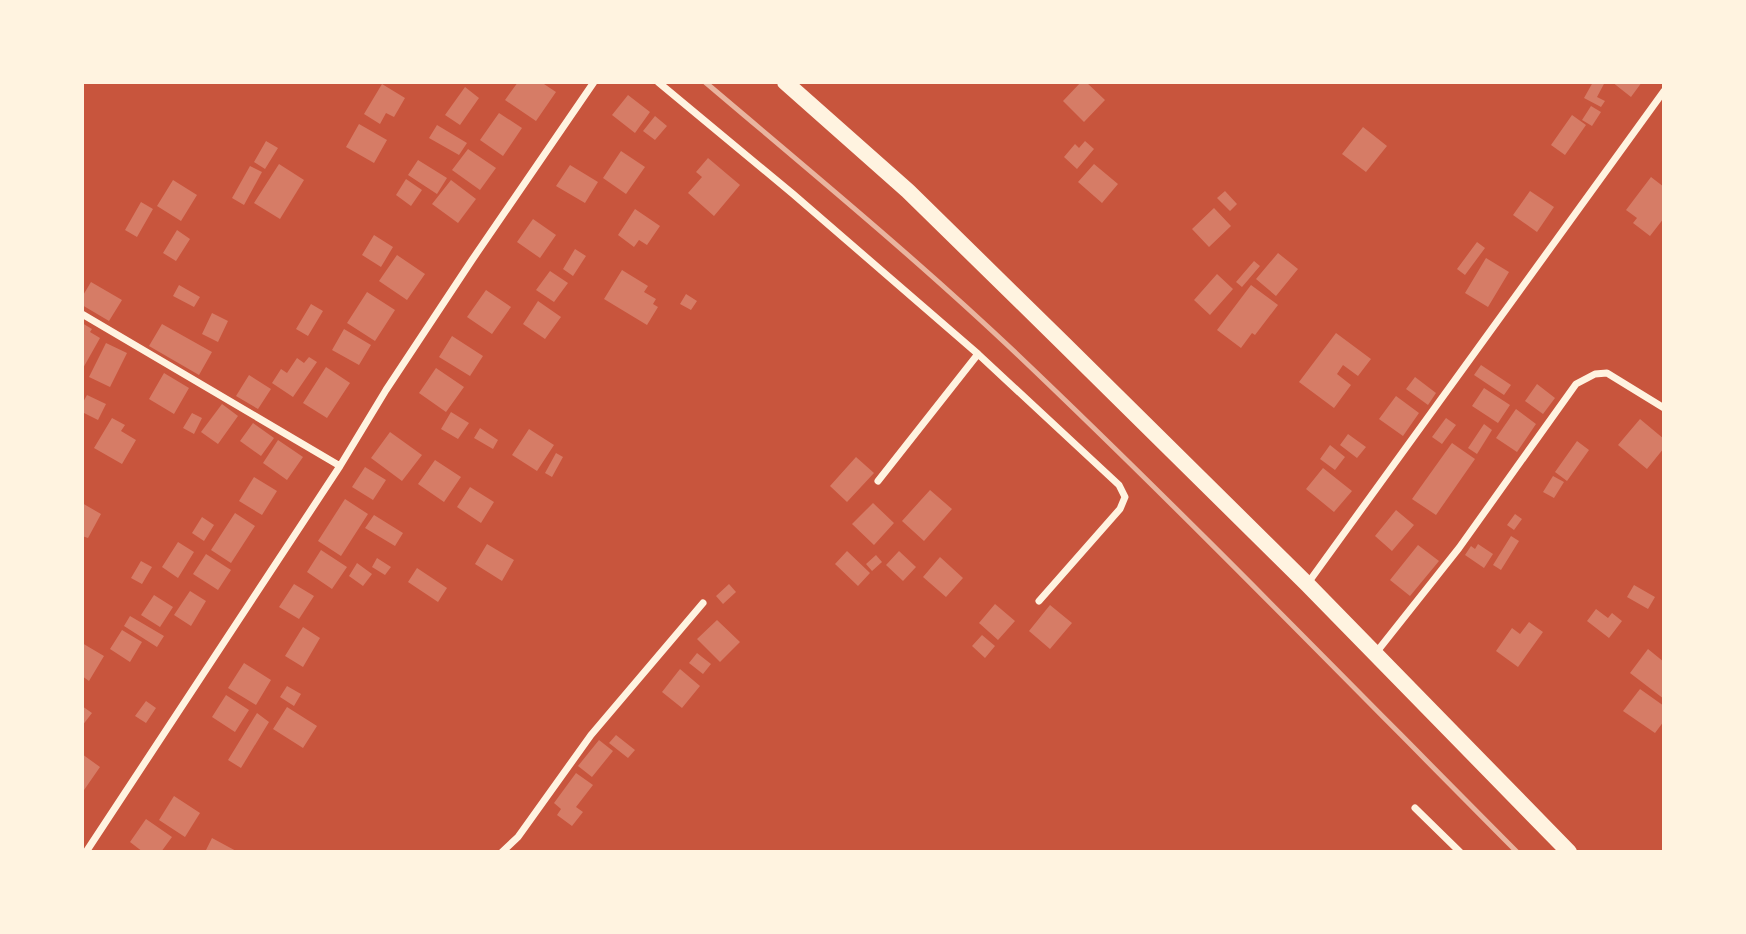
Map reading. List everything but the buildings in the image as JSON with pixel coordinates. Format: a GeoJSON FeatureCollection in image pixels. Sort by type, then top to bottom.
{"type":"FeatureCollection","features":[{"type":"Feature","properties":{"kind":"main road"},"geometry":{"type":"LineString","coordinates":[[785,82],[908,191],[1307,584],[1569,852]]}},
{"type":"Feature","properties":{"kind":"street"},"geometry":{"type":"LineString","coordinates":[[86,852],[498,220],[594,82]]}},
{"type":"Feature","properties":{"kind":"street"},"geometry":{"type":"LineString","coordinates":[[658,82],[978,354],[1119,485],[1125,497],[1120,509],[1039,601]]}},
{"type":"Feature","properties":{"kind":"street"},"geometry":{"type":"LineString","coordinates":[[1307,584],[1664,92]]}},
{"type":"Feature","properties":{"kind":"street"},"geometry":{"type":"LineString","coordinates":[[82,314],[340,466]]}},
{"type":"Feature","properties":{"kind":"street"},"geometry":{"type":"LineString","coordinates":[[878,481],[978,354]]}},
{"type":"Feature","properties":{"kind":"street"},"geometry":{"type":"LineString","coordinates":[[1374,655],[1460,548],[1576,384],[1595,374],[1607,373],[1664,408]]}},
{"type":"Feature","properties":{"kind":"street"},"geometry":{"type":"LineString","coordinates":[[502,852],[518,837],[591,735],[703,603]]}},
{"type":"Feature","properties":{"kind":"street"},"geometry":{"type":"LineString","coordinates":[[1415,808],[1460,852]]}},
{"type":"Feature","properties":{"kind":"railway"},"geometry":{"type":"LineString","coordinates":[[705,82],[903,251],[1019,356],[1207,540],[1517,852]]}}]}
